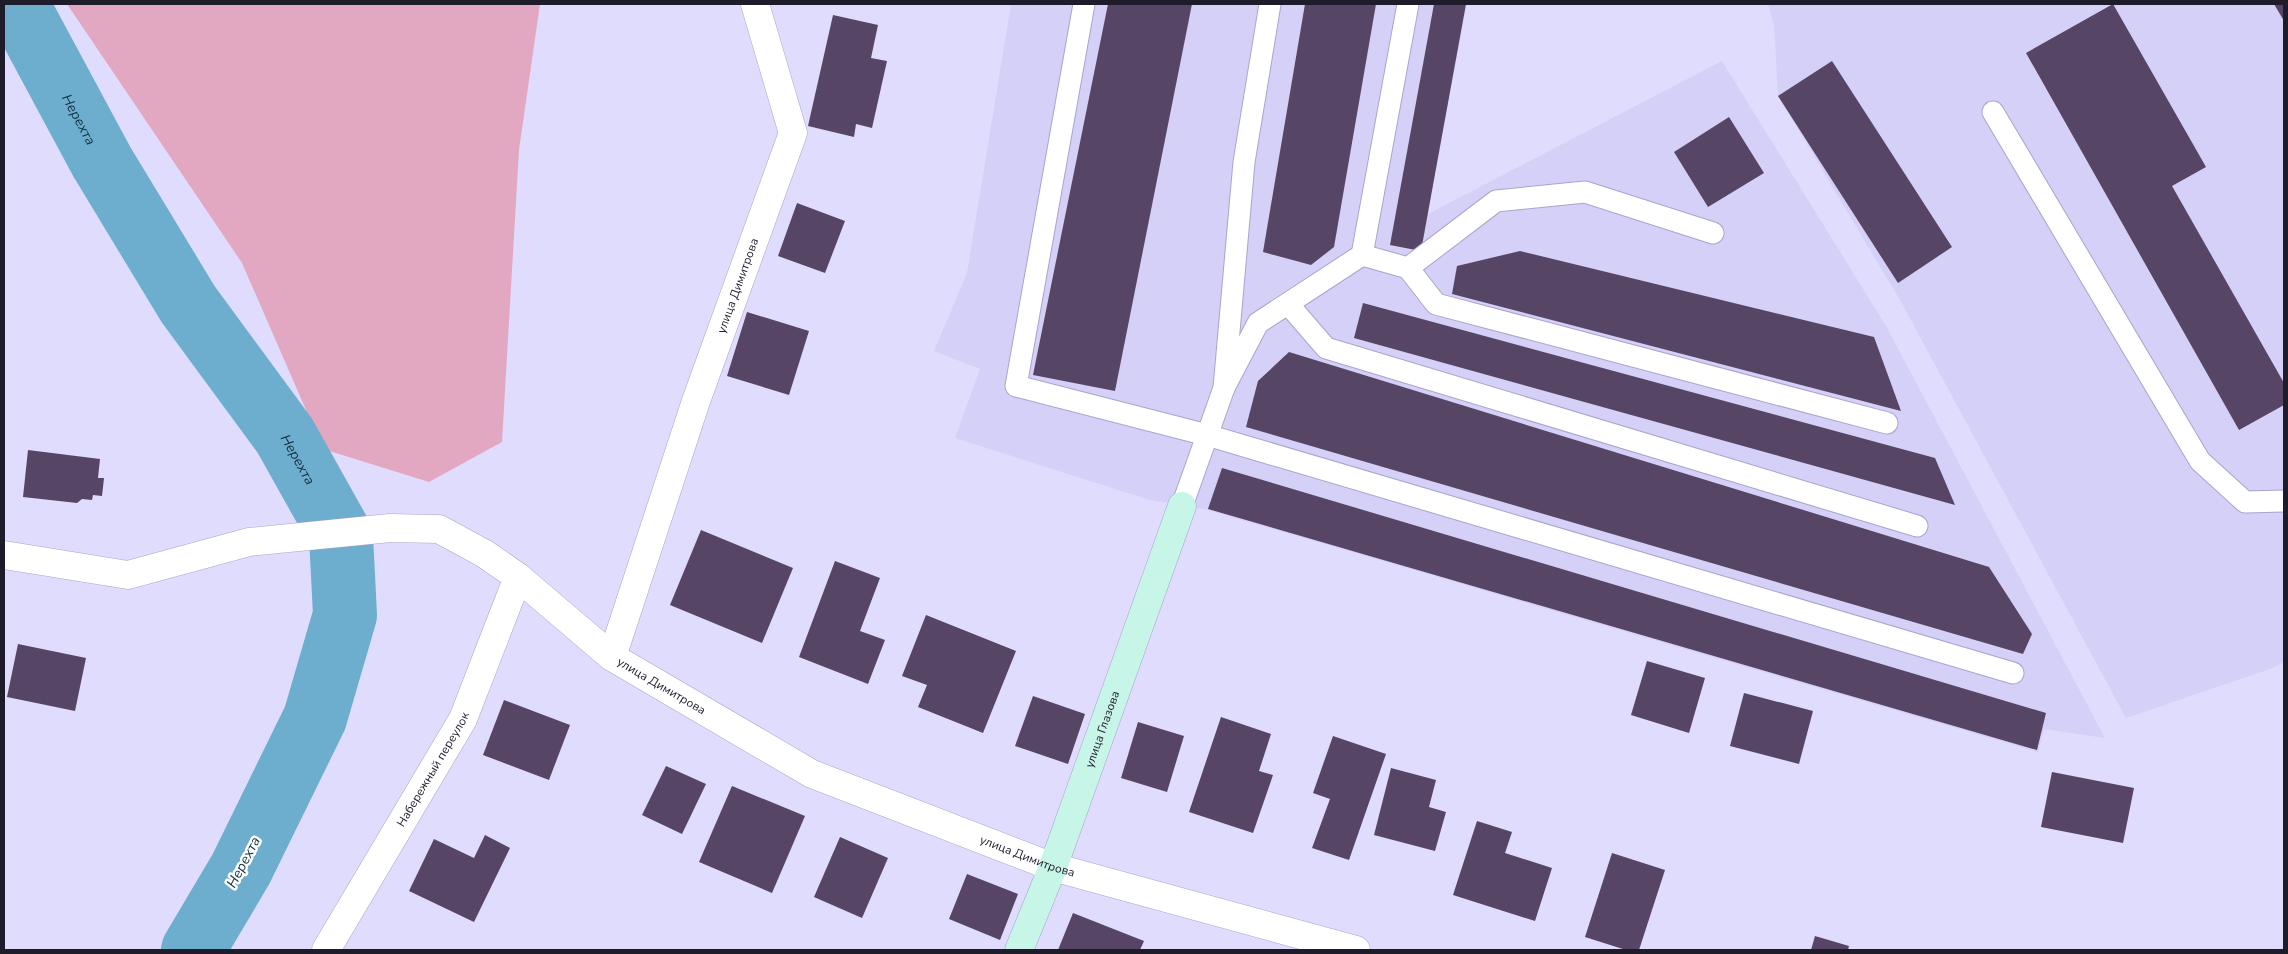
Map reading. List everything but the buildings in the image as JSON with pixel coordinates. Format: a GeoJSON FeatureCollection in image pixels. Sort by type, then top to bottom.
{"type":"FeatureCollection","features":[{"type":"Feature","properties":{"kind":"street","name":"улица Димитрова"},"geometry":{"type":"LineString","coordinates":[[755,4],[793,133],[696,401],[612,657],[812,774],[1053,867],[1356,950]]}},
{"type":"Feature","properties":{"kind":"street","name":"улица Глазова"},"geometry":{"type":"LineString","coordinates":[[1020,950],[1053,867],[1182,506]]}},
{"type":"Feature","properties":{"kind":"street"},"geometry":{"type":"LineString","coordinates":[[4,555],[128,575],[248,542],[390,528],[439,529],[485,554],[518,577],[612,657]]}},
{"type":"Feature","properties":{"kind":"street","name":"Набережный переулок"},"geometry":{"type":"LineString","coordinates":[[326,950],[463,719],[518,577]]}},
{"type":"Feature","properties":{"kind":"lane"},"geometry":{"type":"LineString","coordinates":[[1084,4],[1016,386],[1207,436],[2013,673]]}},
{"type":"Feature","properties":{"kind":"lane"},"geometry":{"type":"LineString","coordinates":[[1224,388],[1244,162],[1270,4]]}},
{"type":"Feature","properties":{"kind":"lane"},"geometry":{"type":"LineString","coordinates":[[1182,506],[1224,388],[1258,323],[1362,254],[1408,4]]}},
{"type":"Feature","properties":{"kind":"lane"},"geometry":{"type":"LineString","coordinates":[[1993,112],[2200,461],[2245,502],[2284,501]]}},
{"type":"Feature","properties":{"kind":"lane"},"geometry":{"type":"LineString","coordinates":[[1408,268],[1496,201],[1585,192],[1714,233]]}},
{"type":"Feature","properties":{"kind":"lane"},"geometry":{"type":"LineString","coordinates":[[1362,254],[1408,268],[1436,304],[1887,423]]}},
{"type":"Feature","properties":{"kind":"lane"},"geometry":{"type":"LineString","coordinates":[[1288,304],[1326,348],[1917,526]]}},
{"type":"Feature","properties":{"kind":"shaded area"},"geometry":{"type":"Polygon","coordinates":[[[67,4],[540,4],[519,150],[502,442],[429,482],[323,449],[242,263],[67,4]]]}},
{"type":"Feature","properties":{"kind":"shaded area"},"geometry":{"type":"Polygon","coordinates":[[[1011,4],[1467,4],[1426,215],[1722,61],[1886,326],[2105,738],[2044,729],[2038,752],[1208,510],[1150,500],[955,438],[980,369],[934,351],[967,273],[1011,4]]]}},
{"type":"Feature","properties":{"kind":"shaded area"},"geometry":{"type":"Polygon","coordinates":[[[1768,4],[2284,4],[2284,662],[2270,669],[2126,718],[1900,300],[1778,96],[1774,25],[1768,4]]]}},
{"type":"Feature","properties":{"kind":"waterway","name":"Нерехта"},"geometry":{"type":"LineString","coordinates":[[17,4],[102,162],[188,304],[285,436],[341,536],[345,615],[315,718],[241,869],[193,950]]}}]}
